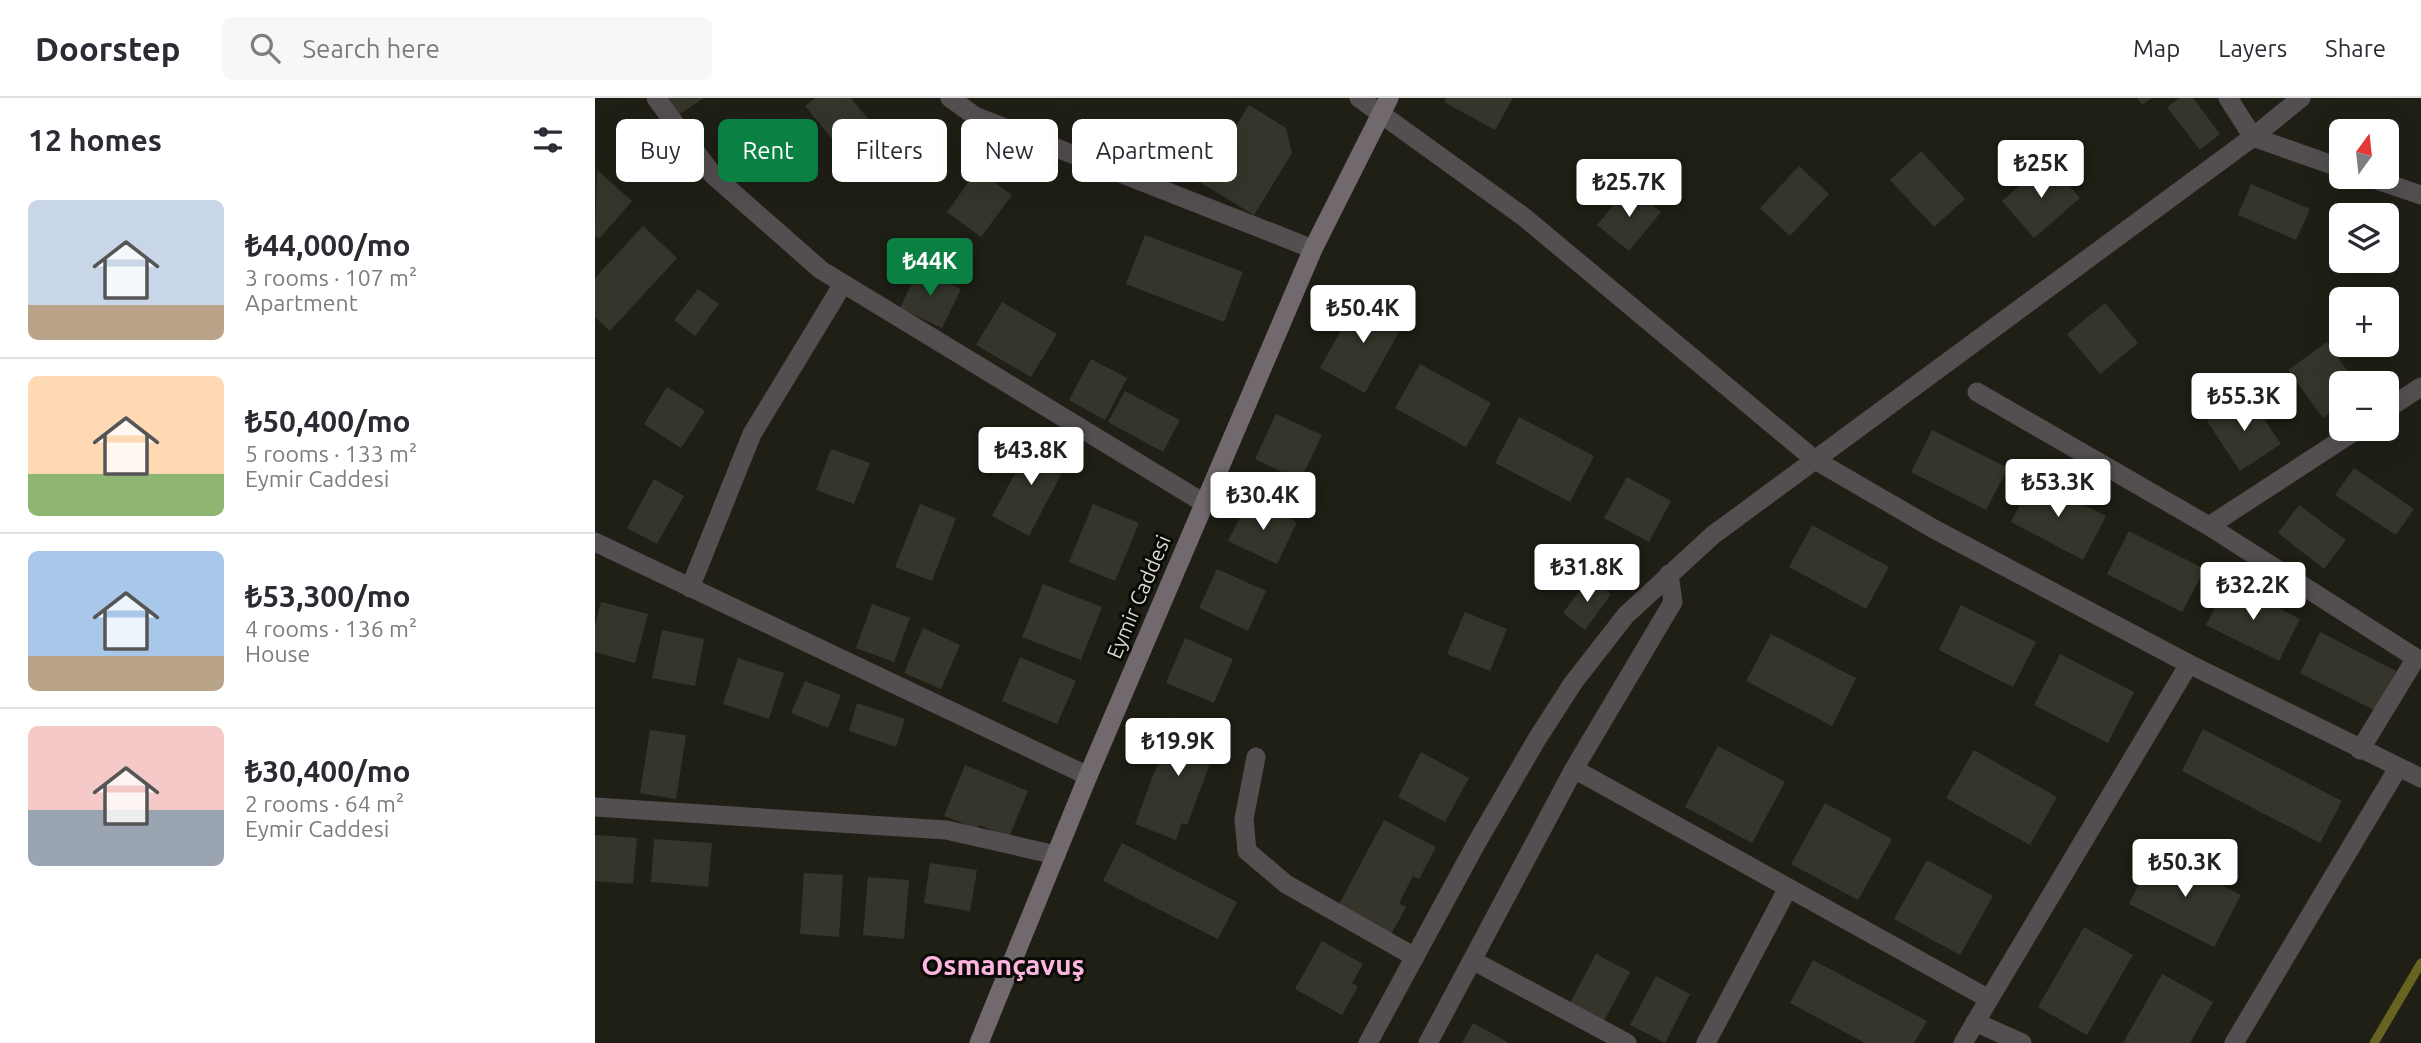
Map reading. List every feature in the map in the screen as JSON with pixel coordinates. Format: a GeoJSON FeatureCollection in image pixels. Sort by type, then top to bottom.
{"type":"FeatureCollection","features":[{"type":"Feature","properties":{"kind":"main road","name":"Eymir Caddesi"},"geometry":{"type":"LineString","coordinates":[[979,1043],[1088,776],[1313,249],[1384,105]]}},
{"type":"Feature","properties":{"kind":"street"},"geometry":{"type":"LineString","coordinates":[[656,98],[713,175],[821,270],[1204,503]]}},
{"type":"Feature","properties":{"kind":"street"},"geometry":{"type":"LineString","coordinates":[[950,98],[975,117],[1313,249]]}},
{"type":"Feature","properties":{"kind":"street"},"geometry":{"type":"LineString","coordinates":[[1359,98],[1384,105],[1815,460],[1934,529],[2189,664],[2421,778]]}},
{"type":"Feature","properties":{"kind":"street"},"geometry":{"type":"LineString","coordinates":[[2228,98],[2253,137],[2329,163]]}},
{"type":"Feature","properties":{"kind":"street"},"geometry":{"type":"LineString","coordinates":[[1368,1043],[1476,844],[1573,683],[1626,615],[1713,536],[2253,137],[2301,98]]}},
{"type":"Feature","properties":{"kind":"street"},"geometry":{"type":"LineString","coordinates":[[2399,188],[2421,195]]}},
{"type":"Feature","properties":{"kind":"street"},"geometry":{"type":"LineString","coordinates":[[690,587],[752,434],[843,284]]}},
{"type":"Feature","properties":{"kind":"street"},"geometry":{"type":"LineString","coordinates":[[2399,402],[2421,387]]}},
{"type":"Feature","properties":{"kind":"street"},"geometry":{"type":"LineString","coordinates":[[1977,393],[2209,526],[2416,658],[2360,750]]}},
{"type":"Feature","properties":{"kind":"street"},"geometry":{"type":"LineString","coordinates":[[2209,526],[2339,441]]}},
{"type":"Feature","properties":{"kind":"street"},"geometry":{"type":"LineString","coordinates":[[595,542],[1088,776]]}},
{"type":"Feature","properties":{"kind":"street"},"geometry":{"type":"LineString","coordinates":[[1428,1043],[1574,769],[1673,602],[1669,574]]}},
{"type":"Feature","properties":{"kind":"street"},"geometry":{"type":"LineString","coordinates":[[1963,1043],[2189,664]]}},
{"type":"Feature","properties":{"kind":"street"},"geometry":{"type":"LineString","coordinates":[[1256,757],[1244,819],[1247,851],[1286,884],[1415,957]]}},
{"type":"Feature","properties":{"kind":"street"},"geometry":{"type":"LineString","coordinates":[[2234,1043],[2398,768]]}},
{"type":"Feature","properties":{"kind":"street"},"geometry":{"type":"LineString","coordinates":[[1574,769],[1989,999]]}},
{"type":"Feature","properties":{"kind":"street"},"geometry":{"type":"LineString","coordinates":[[595,807],[946,830],[1056,855]]}},
{"type":"Feature","properties":{"kind":"street"},"geometry":{"type":"LineString","coordinates":[[1706,1043],[1788,888]]}},
{"type":"Feature","properties":{"kind":"street"},"geometry":{"type":"LineString","coordinates":[[1472,960],[1627,1043]]}},
{"type":"Feature","properties":{"kind":"street"},"geometry":{"type":"LineString","coordinates":[[1975,1022],[2022,1043]]}},
{"type":"Feature","properties":{"kind":"building"},"geometry":{"type":"Polygon","coordinates":[[[666,98],[704,98],[678,115],[666,98]]]}},
{"type":"Feature","properties":{"kind":"building"},"geometry":{"type":"Polygon","coordinates":[[[815,98],[851,98],[868,119],[832,119],[832,139],[805,106],[815,98]]]}},
{"type":"Feature","properties":{"kind":"building"},"geometry":{"type":"Polygon","coordinates":[[[1446,98],[1513,98],[1495,130],[1444,102],[1446,98]]]}},
{"type":"Feature","properties":{"kind":"building"},"geometry":{"type":"Polygon","coordinates":[[[2137,98],[2152,98],[2142,105],[2137,98]]]}},
{"type":"Feature","properties":{"kind":"building"},"geometry":{"type":"Polygon","coordinates":[[[2179,98],[2193,98],[2220,134],[2200,150],[2167,107],[2179,98]]]}},
{"type":"Feature","properties":{"kind":"building"},"geometry":{"type":"Polygon","coordinates":[[[1249,105],[1286,128],[1292,153],[1254,215],[1201,183],[1237,182],[1237,124],[1249,105]]]}},
{"type":"Feature","properties":{"kind":"building"},"geometry":{"type":"Polygon","coordinates":[[[1921,151],[1965,199],[1934,227],[1890,180],[1921,151]]]}},
{"type":"Feature","properties":{"kind":"building"},"geometry":{"type":"Polygon","coordinates":[[[2048,161],[2080,198],[2034,238],[2002,201],[2048,161]]]}},
{"type":"Feature","properties":{"kind":"building"},"geometry":{"type":"Polygon","coordinates":[[[1799,166],[1829,194],[1790,236],[1760,208],[1799,166]]]}},
{"type":"Feature","properties":{"kind":"building"},"geometry":{"type":"Polygon","coordinates":[[[597,170],[632,201],[599,239],[595,235],[597,170]]]}},
{"type":"Feature","properties":{"kind":"building"},"geometry":{"type":"Polygon","coordinates":[[[968,182],[994,182],[1012,195],[981,237],[947,212],[968,182]]]}},
{"type":"Feature","properties":{"kind":"building"},"geometry":{"type":"Polygon","coordinates":[[[2251,184],[2310,209],[2296,240],[2238,215],[2251,184]]]}},
{"type":"Feature","properties":{"kind":"building"},"geometry":{"type":"Polygon","coordinates":[[[1629,186],[1661,212],[1629,251],[1597,225],[1629,186]]]}},
{"type":"Feature","properties":{"kind":"building"},"geometry":{"type":"Polygon","coordinates":[[[643,226],[677,258],[610,331],[595,317],[595,278],[643,226]]]}},
{"type":"Feature","properties":{"kind":"building"},"geometry":{"type":"Polygon","coordinates":[[[1145,235],[1243,272],[1224,322],[1126,284],[1145,235]]]}},
{"type":"Feature","properties":{"kind":"building"},"geometry":{"type":"Polygon","coordinates":[[[919,268],[961,289],[942,328],[900,308],[919,268]]]}},
{"type":"Feature","properties":{"kind":"building"},"geometry":{"type":"Polygon","coordinates":[[[698,289],[719,304],[695,336],[674,320],[698,289]]]}},
{"type":"Feature","properties":{"kind":"building"},"geometry":{"type":"Polygon","coordinates":[[[1360,296],[1405,321],[1365,393],[1320,368],[1360,296]]]}},
{"type":"Feature","properties":{"kind":"building"},"geometry":{"type":"Polygon","coordinates":[[[1002,302],[1057,334],[1031,377],[976,345],[1002,302]]]}},
{"type":"Feature","properties":{"kind":"building"},"geometry":{"type":"Polygon","coordinates":[[[2105,303],[2138,343],[2100,374],[2067,334],[2105,303]]]}},
{"type":"Feature","properties":{"kind":"building"},"geometry":{"type":"Polygon","coordinates":[[[2327,342],[2329,357],[2338,357],[2348,371],[2329,371],[2329,414],[2323,418],[2288,370],[2327,342]]]}},
{"type":"Feature","properties":{"kind":"building"},"geometry":{"type":"Polygon","coordinates":[[[1091,359],[1127,378],[1105,420],[1069,400],[1091,359]]]}},
{"type":"Feature","properties":{"kind":"building"},"geometry":{"type":"Polygon","coordinates":[[[1420,364],[1491,403],[1466,447],[1395,408],[1420,364]]]}},
{"type":"Feature","properties":{"kind":"building"},"geometry":{"type":"Polygon","coordinates":[[[667,387],[705,411],[681,448],[644,424],[667,387]]]}},
{"type":"Feature","properties":{"kind":"building"},"geometry":{"type":"Polygon","coordinates":[[[1125,391],[1180,420],[1163,452],[1108,422],[1125,391]]]}},
{"type":"Feature","properties":{"kind":"building"},"geometry":{"type":"Polygon","coordinates":[[[2247,394],[2281,444],[2240,471],[2207,421],[2247,394]]]}},
{"type":"Feature","properties":{"kind":"building"},"geometry":{"type":"Polygon","coordinates":[[[1276,414],[1322,435],[1300,481],[1255,459],[1276,414]]]}},
{"type":"Feature","properties":{"kind":"building"},"geometry":{"type":"Polygon","coordinates":[[[1519,417],[1594,456],[1570,502],[1495,463],[1519,417]]]}},
{"type":"Feature","properties":{"kind":"building"},"geometry":{"type":"Polygon","coordinates":[[[1932,430],[2008,468],[1986,510],[1911,472],[1932,430]]]}},
{"type":"Feature","properties":{"kind":"building"},"geometry":{"type":"Polygon","coordinates":[[[1035,437],[1070,457],[1029,536],[992,516],[1035,437]]]}},
{"type":"Feature","properties":{"kind":"building"},"geometry":{"type":"Polygon","coordinates":[[[831,449],[870,463],[854,504],[816,490],[831,449]]]}},
{"type":"Feature","properties":{"kind":"building"},"geometry":{"type":"Polygon","coordinates":[[[2354,468],[2414,509],[2396,535],[2335,495],[2354,468]]]}},
{"type":"Feature","properties":{"kind":"building"},"geometry":{"type":"Polygon","coordinates":[[[1627,477],[1671,501],[1649,542],[1604,518],[1627,477]]]}},
{"type":"Feature","properties":{"kind":"building"},"geometry":{"type":"Polygon","coordinates":[[[654,479],[684,496],[657,544],[627,528],[654,479]]]}},
{"type":"Feature","properties":{"kind":"building"},"geometry":{"type":"Polygon","coordinates":[[[2033,479],[2106,516],[2083,560],[2011,522],[2033,479]]]}},
{"type":"Feature","properties":{"kind":"building"},"geometry":{"type":"Polygon","coordinates":[[[1249,499],[1297,522],[1277,564],[1228,541],[1249,499]]]}},
{"type":"Feature","properties":{"kind":"building"},"geometry":{"type":"Polygon","coordinates":[[[920,504],[956,518],[932,581],[895,567],[920,504]]]}},
{"type":"Feature","properties":{"kind":"building"},"geometry":{"type":"Polygon","coordinates":[[[1093,504],[1139,523],[1115,581],[1069,562],[1093,504]]]}},
{"type":"Feature","properties":{"kind":"building"},"geometry":{"type":"Polygon","coordinates":[[[2299,505],[2346,540],[2324,569],[2278,533],[2299,505]]]}},
{"type":"Feature","properties":{"kind":"building"},"geometry":{"type":"Polygon","coordinates":[[[1812,525],[1889,567],[1866,609],[1789,567],[1812,525]]]}},
{"type":"Feature","properties":{"kind":"building"},"geometry":{"type":"Polygon","coordinates":[[[2129,531],[2205,569],[2182,612],[2107,574],[2129,531]]]}},
{"type":"Feature","properties":{"kind":"building"},"geometry":{"type":"Polygon","coordinates":[[[1217,569],[1266,591],[1248,631],[1199,608],[1217,569]]]}},
{"type":"Feature","properties":{"kind":"building"},"geometry":{"type":"Polygon","coordinates":[[[1589,578],[1611,594],[1585,630],[1563,613],[1589,578]]]}},
{"type":"Feature","properties":{"kind":"building"},"geometry":{"type":"Polygon","coordinates":[[[2227,583],[2300,619],[2279,661],[2206,625],[2227,583]]]}},
{"type":"Feature","properties":{"kind":"building"},"geometry":{"type":"Polygon","coordinates":[[[1043,584],[1102,607],[1081,660],[1022,637],[1043,584]]]}},
{"type":"Feature","properties":{"kind":"building"},"geometry":{"type":"Polygon","coordinates":[[[601,602],[648,614],[635,663],[595,652],[595,625],[601,602]]]}},
{"type":"Feature","properties":{"kind":"building"},"geometry":{"type":"Polygon","coordinates":[[[872,604],[910,618],[894,662],[856,648],[872,604]]]}},
{"type":"Feature","properties":{"kind":"building"},"geometry":{"type":"Polygon","coordinates":[[[1961,605],[2036,642],[2013,687],[1939,650],[1961,605]]]}},
{"type":"Feature","properties":{"kind":"building"},"geometry":{"type":"Polygon","coordinates":[[[1465,612],[1507,629],[1490,671],[1447,654],[1465,612]]]}},
{"type":"Feature","properties":{"kind":"building"},"geometry":{"type":"Polygon","coordinates":[[[923,628],[960,645],[941,689],[904,673],[923,628]]]}},
{"type":"Feature","properties":{"kind":"building"},"geometry":{"type":"Polygon","coordinates":[[[662,630],[704,639],[695,686],[652,678],[662,630]]]}},
{"type":"Feature","properties":{"kind":"building"},"geometry":{"type":"Polygon","coordinates":[[[2320,632],[2396,671],[2376,711],[2300,673],[2320,632]]]}},
{"type":"Feature","properties":{"kind":"building"},"geometry":{"type":"Polygon","coordinates":[[[1771,634],[1856,678],[1832,726],[1746,681],[1771,634]]]}},
{"type":"Feature","properties":{"kind":"building"},"geometry":{"type":"Polygon","coordinates":[[[1185,638],[1233,659],[1214,703],[1166,683],[1185,638]]]}},
{"type":"Feature","properties":{"kind":"building"},"geometry":{"type":"Polygon","coordinates":[[[2060,654],[2134,692],[2108,743],[2034,705],[2060,654]]]}},
{"type":"Feature","properties":{"kind":"building"},"geometry":{"type":"Polygon","coordinates":[[[1020,657],[1076,681],[1057,724],[1002,701],[1020,657]]]}},
{"type":"Feature","properties":{"kind":"building"},"geometry":{"type":"Polygon","coordinates":[[[738,658],[784,673],[769,719],[723,704],[738,658]]]}},
{"type":"Feature","properties":{"kind":"building"},"geometry":{"type":"Polygon","coordinates":[[[805,681],[841,695],[828,728],[791,713],[805,681]]]}},
{"type":"Feature","properties":{"kind":"building"},"geometry":{"type":"Polygon","coordinates":[[[857,703],[905,719],[896,747],[849,731],[857,703]]]}},
{"type":"Feature","properties":{"kind":"building"},"geometry":{"type":"Polygon","coordinates":[[[1175,717],[1221,734],[1187,825],[1182,823],[1176,840],[1135,824],[1175,717]]]}},
{"type":"Feature","properties":{"kind":"building"},"geometry":{"type":"Polygon","coordinates":[[[2203,729],[2342,801],[2320,843],[2182,771],[2203,729]]]}},
{"type":"Feature","properties":{"kind":"building"},"geometry":{"type":"Polygon","coordinates":[[[650,730],[686,735],[676,799],[640,793],[650,730]]]}},
{"type":"Feature","properties":{"kind":"building"},"geometry":{"type":"Polygon","coordinates":[[[1718,746],[1785,782],[1752,843],[1685,807],[1718,746]]]}},
{"type":"Feature","properties":{"kind":"building"},"geometry":{"type":"Polygon","coordinates":[[[1974,750],[2057,797],[2030,845],[1946,798],[1974,750]]]}},
{"type":"Feature","properties":{"kind":"building"},"geometry":{"type":"Polygon","coordinates":[[[1421,752],[1469,778],[1445,822],[1398,797],[1421,752]]]}},
{"type":"Feature","properties":{"kind":"building"},"geometry":{"type":"Polygon","coordinates":[[[965,765],[1028,791],[1009,837],[979,825],[977,829],[944,816],[965,765]]]}},
{"type":"Feature","properties":{"kind":"building"},"geometry":{"type":"Polygon","coordinates":[[[1825,803],[1892,839],[1858,900],[1791,864],[1825,803]]]}},
{"type":"Feature","properties":{"kind":"building"},"geometry":{"type":"Polygon","coordinates":[[[1384,820],[1436,847],[1419,879],[1413,876],[1399,903],[1406,907],[1389,938],[1336,910],[1384,820]]]}},
{"type":"Feature","properties":{"kind":"building"},"geometry":{"type":"Polygon","coordinates":[[[595,835],[637,838],[633,884],[595,881],[595,835]]]}},
{"type":"Feature","properties":{"kind":"building"},"geometry":{"type":"Polygon","coordinates":[[[654,839],[712,843],[708,887],[651,882],[654,839]]]}},
{"type":"Feature","properties":{"kind":"building"},"geometry":{"type":"Polygon","coordinates":[[[1122,843],[1237,902],[1218,939],[1103,881],[1122,843]]]}},
{"type":"Feature","properties":{"kind":"building"},"geometry":{"type":"Polygon","coordinates":[[[2155,852],[2241,895],[2214,947],[2129,904],[2155,852]]]}},
{"type":"Feature","properties":{"kind":"building"},"geometry":{"type":"Polygon","coordinates":[[[1927,860],[1993,896],[1960,955],[1894,919],[1927,860]]]}},
{"type":"Feature","properties":{"kind":"building"},"geometry":{"type":"Polygon","coordinates":[[[930,863],[977,870],[970,911],[924,903],[930,863]]]}},
{"type":"Feature","properties":{"kind":"building"},"geometry":{"type":"Polygon","coordinates":[[[804,873],[843,875],[839,937],[800,934],[804,873]]]}},
{"type":"Feature","properties":{"kind":"building"},"geometry":{"type":"Polygon","coordinates":[[[868,877],[909,880],[904,939],[863,935],[868,877]]]}},
{"type":"Feature","properties":{"kind":"building"},"geometry":{"type":"Polygon","coordinates":[[[2084,927],[2133,955],[2087,1035],[2038,1007],[2084,927]]]}},
{"type":"Feature","properties":{"kind":"building"},"geometry":{"type":"Polygon","coordinates":[[[1322,941],[1363,964],[1352,983],[1358,987],[1342,1015],[1295,989],[1322,941]]]}},
{"type":"Feature","properties":{"kind":"building"},"geometry":{"type":"Polygon","coordinates":[[[1596,954],[1630,972],[1604,1021],[1570,1003],[1596,954]]]}},
{"type":"Feature","properties":{"kind":"building"},"geometry":{"type":"Polygon","coordinates":[[[1813,960],[1927,1021],[1914,1043],[1865,1043],[1790,1003],[1813,960]]]}},
{"type":"Feature","properties":{"kind":"building"},"geometry":{"type":"Polygon","coordinates":[[[2162,974],[2213,1002],[2190,1043],[2123,1043],[2162,974]]]}},
{"type":"Feature","properties":{"kind":"building"},"geometry":{"type":"Polygon","coordinates":[[[1656,976],[1690,994],[1665,1043],[1630,1025],[1656,976]]]}},
{"type":"Feature","properties":{"kind":"building"},"geometry":{"type":"Polygon","coordinates":[[[1473,1023],[1509,1043],[1462,1043],[1473,1023]]]}},
{"type":"Feature","properties":{"kind":"waterway"},"geometry":{"type":"LineString","coordinates":[[2374,1043],[2421,963]]}},
{"type":"Feature","properties":{"kind":"district","name":"Osmançavuş"},"geometry":{"type":"Point","coordinates":[1003,965]}}]}
